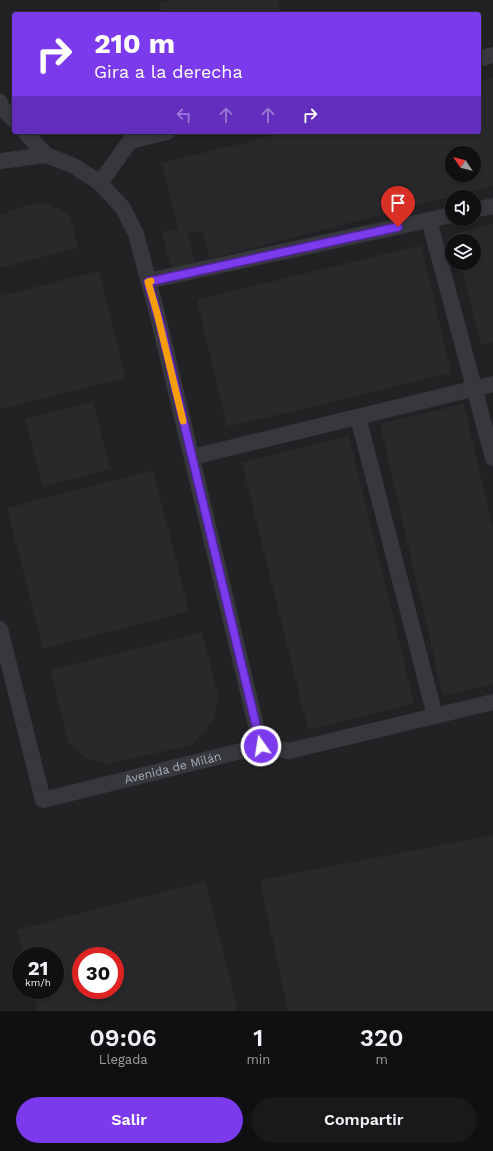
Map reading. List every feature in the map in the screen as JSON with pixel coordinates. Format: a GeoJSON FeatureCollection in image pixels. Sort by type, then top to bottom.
{"type":"FeatureCollection","features":[{"type":"Feature","properties":{"kind":"street"},"geometry":{"type":"LineString","coordinates":[[481,58],[493,55]]}},
{"type":"Feature","properties":{"kind":"street"},"geometry":{"type":"LineString","coordinates":[[0,102],[2,108],[12,118]]}},
{"type":"Feature","properties":{"kind":"street"},"geometry":{"type":"LineString","coordinates":[[27,134],[46,155],[74,166],[100,183],[123,208],[136,234],[159,320],[261,746],[289,751],[493,702]]}},
{"type":"Feature","properties":{"kind":"street"},"geometry":{"type":"LineString","coordinates":[[100,183],[130,141],[159,134]]}},
{"type":"Feature","properties":{"kind":"street"},"geometry":{"type":"LineString","coordinates":[[0,161],[46,155]]}},
{"type":"Feature","properties":{"kind":"street"},"geometry":{"type":"LineString","coordinates":[[481,209],[493,206]]}},
{"type":"Feature","properties":{"kind":"street"},"geometry":{"type":"LineString","coordinates":[[148,282],[445,217]]}},
{"type":"Feature","properties":{"kind":"street"},"geometry":{"type":"LineString","coordinates":[[429,220],[493,458]]}},
{"type":"Feature","properties":{"kind":"street"},"geometry":{"type":"LineString","coordinates":[[192,457],[493,384]]}},
{"type":"Feature","properties":{"kind":"street"},"geometry":{"type":"LineString","coordinates":[[358,417],[435,716]]}},
{"type":"Feature","properties":{"kind":"street","name":"Avenida de Milán"},"geometry":{"type":"LineString","coordinates":[[0,630],[43,800],[261,746]]}},
{"type":"Feature","properties":{"kind":"shaded area"},"geometry":{"type":"Polygon","coordinates":[[[0,0],[493,0],[493,1011],[0,1011],[0,0]]]}},
{"type":"Feature","properties":{"kind":"building"},"geometry":{"type":"Polygon","coordinates":[[[170,0],[278,0],[281,12],[161,12],[159,4],[170,0]]]}},
{"type":"Feature","properties":{"kind":"building"},"geometry":{"type":"Polygon","coordinates":[[[493,78],[493,186],[477,190],[445,190],[445,198],[209,259],[203,230],[188,234],[195,264],[171,270],[162,232],[178,228],[162,163],[279,134],[481,134],[481,81],[493,78]]]}},
{"type":"Feature","properties":{"kind":"building"},"geometry":{"type":"Polygon","coordinates":[[[49,204],[70,215],[78,248],[0,268],[0,215],[26,205],[49,204]]]}},
{"type":"Feature","properties":{"kind":"building"},"geometry":{"type":"Polygon","coordinates":[[[493,224],[493,342],[481,345],[463,270],[481,270],[481,234],[454,234],[493,224]]]}},
{"type":"Feature","properties":{"kind":"building"},"geometry":{"type":"Polygon","coordinates":[[[421,245],[451,373],[227,427],[197,300],[421,245]]]}},
{"type":"Feature","properties":{"kind":"building"},"geometry":{"type":"Polygon","coordinates":[[[99,271],[126,378],[0,409],[0,296],[99,271]]]}},
{"type":"Feature","properties":{"kind":"building"},"geometry":{"type":"Polygon","coordinates":[[[93,402],[110,469],[43,487],[25,419],[93,402]]]}},
{"type":"Feature","properties":{"kind":"building"},"geometry":{"type":"Polygon","coordinates":[[[464,404],[493,529],[493,684],[443,696],[380,424],[464,404]]]}},
{"type":"Feature","properties":{"kind":"building"},"geometry":{"type":"Polygon","coordinates":[[[349,436],[414,703],[308,730],[242,463],[349,436]]]}},
{"type":"Feature","properties":{"kind":"building"},"geometry":{"type":"Polygon","coordinates":[[[153,470],[189,611],[43,649],[7,508],[153,470]]]}},
{"type":"Feature","properties":{"kind":"building"},"geometry":{"type":"Polygon","coordinates":[[[202,632],[218,694],[215,719],[192,745],[106,764],[89,759],[69,742],[50,670],[202,632]]]}},
{"type":"Feature","properties":{"kind":"building"},"geometry":{"type":"Polygon","coordinates":[[[493,835],[493,1011],[288,1011],[260,880],[493,835]]]}},
{"type":"Feature","properties":{"kind":"building"},"geometry":{"type":"Polygon","coordinates":[[[205,881],[238,1011],[38,1011],[35,999],[64,999],[64,947],[22,947],[17,930],[205,881]]]}},
{"type":"Feature","properties":{"kind":"slow traffic"},"geometry":{"type":"LineString","coordinates":[[151,281],[148,282],[183,421]]}},
{"type":"Feature","properties":{"kind":"route"},"geometry":{"type":"LineString","coordinates":[[261,746],[161,327],[148,282],[398,227]]}}]}
